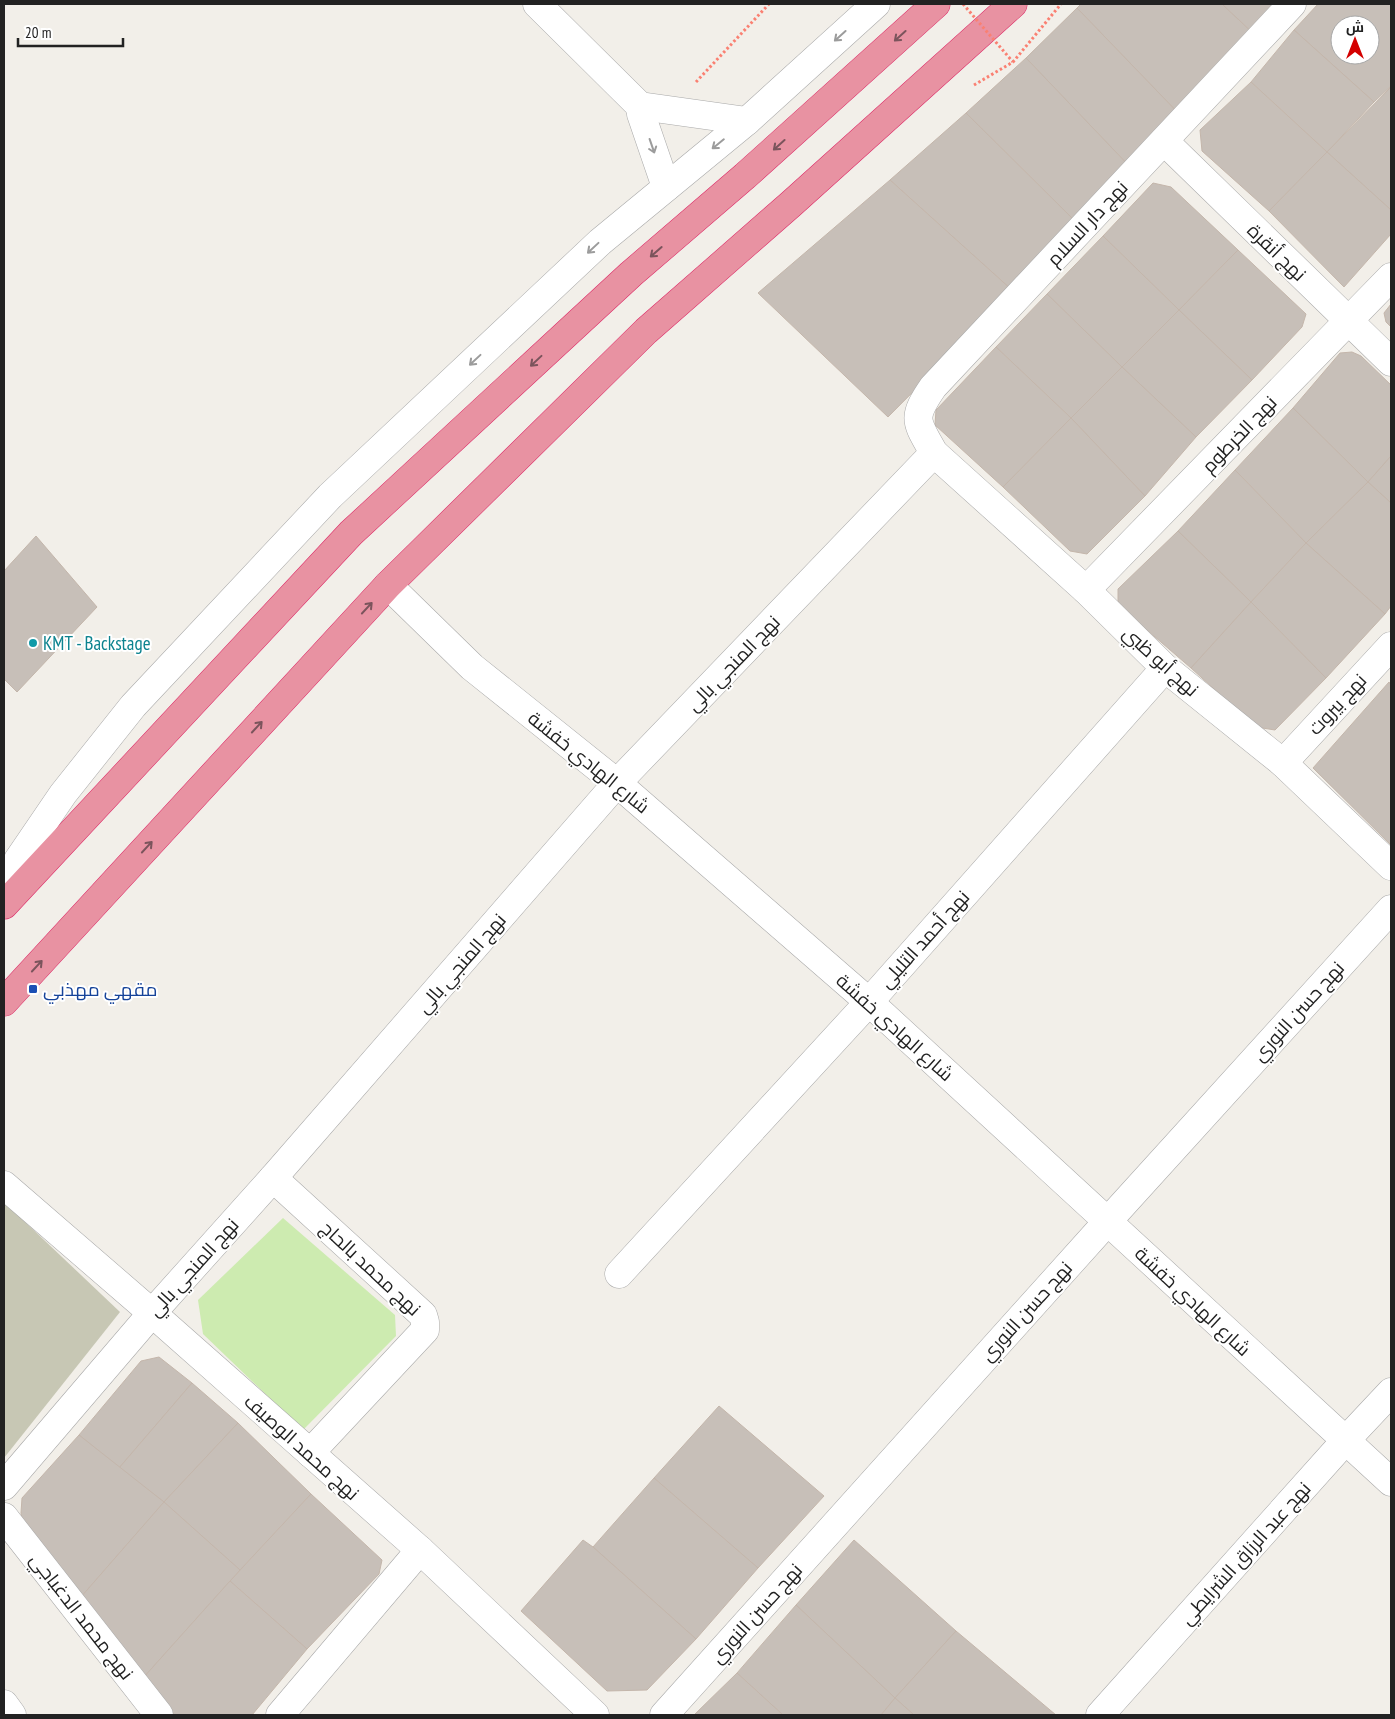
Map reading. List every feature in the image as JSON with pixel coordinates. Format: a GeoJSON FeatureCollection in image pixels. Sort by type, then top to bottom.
{"type":"FeatureCollection","features":[{"type":"Feature","properties":{"kind":"highway"},"geometry":{"type":"LineString","coordinates":[[4,905],[351,533],[631,274],[745,176],[936,4]]}},
{"type":"Feature","properties":{"kind":"highway"},"geometry":{"type":"LineString","coordinates":[[4,1002],[388,585],[646,331],[1014,4]]}},
{"type":"Feature","properties":{"kind":"street"},"geometry":{"type":"LineString","coordinates":[[537,4],[640,106],[747,121]]}},
{"type":"Feature","properties":{"kind":"street"},"geometry":{"type":"LineString","coordinates":[[4,899],[18,860],[63,794],[133,706],[330,496],[600,242],[747,121],[876,4]]}},
{"type":"Feature","properties":{"kind":"street","name":"نهج دار السلام"},"geometry":{"type":"LineString","coordinates":[[934,453],[920,429],[918,418],[920,406],[933,387],[1292,4]]}},
{"type":"Feature","properties":{"kind":"street"},"geometry":{"type":"LineString","coordinates":[[640,106],[666,187]]}},
{"type":"Feature","properties":{"kind":"street","name":"نهج أنقرة"},"geometry":{"type":"LineString","coordinates":[[1164,141],[1391,362]]}},
{"type":"Feature","properties":{"kind":"street","name":"نهج الخرطوم"},"geometry":{"type":"LineString","coordinates":[[1086,590],[1391,276]]}},
{"type":"Feature","properties":{"kind":"street","name":"نهج أبو ظبي"},"geometry":{"type":"LineString","coordinates":[[934,453],[1086,590],[1165,668],[1283,763],[1391,866]]}},
{"type":"Feature","properties":{"kind":"street","name":"نهج المنجي بالي"},"geometry":{"type":"LineString","coordinates":[[4,1486],[152,1313],[273,1178],[617,783],[934,453]]}},
{"type":"Feature","properties":{"kind":"street","name":"شارع الهادي خفشة"},"geometry":{"type":"LineString","coordinates":[[388,585],[472,667],[617,783],[869,1002],[1391,1482]]}},
{"type":"Feature","properties":{"kind":"street","name":"نهج بيروت"},"geometry":{"type":"LineString","coordinates":[[1283,763],[1391,646]]}},
{"type":"Feature","properties":{"kind":"street","name":"نهج أحمد التليلي"},"geometry":{"type":"LineString","coordinates":[[619,1274],[869,1002],[1165,668]]}},
{"type":"Feature","properties":{"kind":"street","name":"نهج حسن النوري"},"geometry":{"type":"LineString","coordinates":[[664,1715],[1391,909]]}},
{"type":"Feature","properties":{"kind":"street","name":"نهج محمد بالحاج"},"geometry":{"type":"LineString","coordinates":[[273,1178],[423,1315],[425,1322],[425,1330],[310,1454]]}},
{"type":"Feature","properties":{"kind":"street","name":"نهج محمد الوصيف"},"geometry":{"type":"LineString","coordinates":[[4,1185],[420,1550],[595,1715]]}},
{"type":"Feature","properties":{"kind":"street","name":"نهج عبد الرزاق الشرايطي"},"geometry":{"type":"LineString","coordinates":[[1100,1715],[1391,1392]]}},
{"type":"Feature","properties":{"kind":"street","name":"نهج محمد الدغباجي"},"geometry":{"type":"LineString","coordinates":[[4,1516],[159,1715]]}},
{"type":"Feature","properties":{"kind":"street"},"geometry":{"type":"LineString","coordinates":[[280,1715],[420,1550]]}},
{"type":"Feature","properties":{"kind":"street"},"geometry":{"type":"LineString","coordinates":[[4,1704],[12,1715]]}},
{"type":"Feature","properties":{"kind":"path"},"geometry":{"type":"LineString","coordinates":[[669,110],[769,4]]}},
{"type":"Feature","properties":{"kind":"path"},"geometry":{"type":"LineString","coordinates":[[964,4],[1013,62]]}},
{"type":"Feature","properties":{"kind":"shaded area"},"geometry":{"type":"Polygon","coordinates":[[[4,1202],[120,1312],[4,1458],[4,1202]]]}},
{"type":"Feature","properties":{"kind":"green space"},"geometry":{"type":"Polygon","coordinates":[[[283,1218],[395,1315],[396,1336],[303,1430],[203,1334],[198,1300],[283,1218]]]}},
{"type":"Feature","properties":{"kind":"building"},"geometry":{"type":"Polygon","coordinates":[[[1081,4],[1222,4],[1254,34],[1183,118],[1077,8],[1081,4]]]}},
{"type":"Feature","properties":{"kind":"building"},"geometry":{"type":"Polygon","coordinates":[[[1222,4],[1282,4],[1254,34],[1222,4]]]}},
{"type":"Feature","properties":{"kind":"building"},"geometry":{"type":"Polygon","coordinates":[[[1318,4],[1391,4],[1391,86],[1374,102],[1333,65],[1380,65],[1380,15],[1330,15],[1330,62],[1294,30],[1318,4]]]}},
{"type":"Feature","properties":{"kind":"building"},"geometry":{"type":"Polygon","coordinates":[[[1077,8],[1183,118],[1132,169],[1026,58],[1077,8]]]}},
{"type":"Feature","properties":{"kind":"building"},"geometry":{"type":"Polygon","coordinates":[[[1294,30],[1330,62],[1330,65],[1333,65],[1374,102],[1327,152],[1251,82],[1294,30]]]}},
{"type":"Feature","properties":{"kind":"building"},"geometry":{"type":"Polygon","coordinates":[[[1026,58],[1132,169],[1078,224],[966,113],[1026,58]]]}},
{"type":"Feature","properties":{"kind":"building"},"geometry":{"type":"Polygon","coordinates":[[[1251,82],[1327,152],[1269,211],[1202,151],[1200,130],[1251,82]]]}},
{"type":"Feature","properties":{"kind":"building"},"geometry":{"type":"Polygon","coordinates":[[[1391,89],[1391,210],[1327,152],[1391,89]]]}},
{"type":"Feature","properties":{"kind":"building"},"geometry":{"type":"Polygon","coordinates":[[[966,113],[1078,224],[1013,291],[890,180],[966,113]]]}},
{"type":"Feature","properties":{"kind":"building"},"geometry":{"type":"Polygon","coordinates":[[[1327,152],[1391,210],[1391,234],[1344,287],[1269,211],[1327,152]]]}},
{"type":"Feature","properties":{"kind":"building"},"geometry":{"type":"Polygon","coordinates":[[[890,180],[1013,291],[888,417],[758,293],[890,180]]]}},
{"type":"Feature","properties":{"kind":"building"},"geometry":{"type":"Polygon","coordinates":[[[1153,183],[1171,187],[1238,250],[1179,310],[1103,236],[1153,183]]]}},
{"type":"Feature","properties":{"kind":"building"},"geometry":{"type":"Polygon","coordinates":[[[1103,236],[1179,310],[1122,367],[1047,294],[1103,236]]]}},
{"type":"Feature","properties":{"kind":"building"},"geometry":{"type":"Polygon","coordinates":[[[1238,250],[1306,314],[1302,327],[1252,380],[1179,310],[1238,250]]]}},
{"type":"Feature","properties":{"kind":"building"},"geometry":{"type":"Polygon","coordinates":[[[1047,294],[1122,367],[1071,418],[996,347],[1047,294]]]}},
{"type":"Feature","properties":{"kind":"building"},"geometry":{"type":"Polygon","coordinates":[[[1391,304],[1391,327],[1386,322],[1384,313],[1391,304]]]}},
{"type":"Feature","properties":{"kind":"building"},"geometry":{"type":"Polygon","coordinates":[[[1179,310],[1252,380],[1196,437],[1122,367],[1179,310]]]}},
{"type":"Feature","properties":{"kind":"building"},"geometry":{"type":"Polygon","coordinates":[[[996,347],[1071,418],[1003,487],[935,425],[936,410],[996,347]]]}},
{"type":"Feature","properties":{"kind":"building"},"geometry":{"type":"Polygon","coordinates":[[[1352,352],[1361,356],[1391,385],[1391,456],[1368,482],[1293,408],[1340,353],[1352,352]]]}},
{"type":"Feature","properties":{"kind":"building"},"geometry":{"type":"Polygon","coordinates":[[[1122,367],[1196,437],[1145,496],[1071,418],[1122,367]]]}},
{"type":"Feature","properties":{"kind":"building"},"geometry":{"type":"Polygon","coordinates":[[[1293,408],[1368,482],[1306,543],[1235,470],[1293,408]]]}},
{"type":"Feature","properties":{"kind":"building"},"geometry":{"type":"Polygon","coordinates":[[[1071,418],[1145,496],[1087,554],[1070,551],[1003,487],[1071,418]]]}},
{"type":"Feature","properties":{"kind":"building"},"geometry":{"type":"Polygon","coordinates":[[[1391,456],[1391,503],[1368,482],[1391,456]]]}},
{"type":"Feature","properties":{"kind":"building"},"geometry":{"type":"Polygon","coordinates":[[[1235,470],[1306,543],[1251,602],[1178,531],[1235,470]]]}},
{"type":"Feature","properties":{"kind":"building"},"geometry":{"type":"Polygon","coordinates":[[[1368,482],[1391,503],[1391,606],[1385,614],[1306,543],[1368,482]]]}},
{"type":"Feature","properties":{"kind":"building"},"geometry":{"type":"Polygon","coordinates":[[[1178,531],[1251,602],[1191,668],[1118,605],[1118,589],[1178,531]]]}},
{"type":"Feature","properties":{"kind":"building","name":"KMT - Backstage"},"geometry":{"type":"Polygon","coordinates":[[[36,536],[97,607],[17,692],[4,679],[4,571],[36,536]]]}},
{"type":"Feature","properties":{"kind":"building"},"geometry":{"type":"Polygon","coordinates":[[[1306,543],[1385,614],[1326,678],[1251,602],[1306,543]]]}},
{"type":"Feature","properties":{"kind":"building"},"geometry":{"type":"Polygon","coordinates":[[[1251,602],[1326,678],[1275,730],[1256,727],[1191,668],[1251,602]]]}},
{"type":"Feature","properties":{"kind":"building"},"geometry":{"type":"Polygon","coordinates":[[[1389,682],[1391,685],[1391,845],[1313,768],[1389,682]]]}},
{"type":"Feature","properties":{"kind":"building"},"geometry":{"type":"Polygon","coordinates":[[[159,1357],[192,1383],[119,1468],[79,1435],[141,1361],[159,1357]]]}},
{"type":"Feature","properties":{"kind":"building"},"geometry":{"type":"Polygon","coordinates":[[[192,1383],[238,1423],[164,1502],[119,1468],[192,1383]]]}},
{"type":"Feature","properties":{"kind":"building"},"geometry":{"type":"Polygon","coordinates":[[[719,1406],[824,1496],[758,1568],[654,1478],[719,1406]]]}},
{"type":"Feature","properties":{"kind":"building"},"geometry":{"type":"Polygon","coordinates":[[[238,1423],[311,1494],[240,1570],[164,1502],[238,1423]]]}},
{"type":"Feature","properties":{"kind":"building"},"geometry":{"type":"Polygon","coordinates":[[[79,1435],[164,1502],[81,1597],[23,1524],[21,1513],[22,1498],[79,1435]]]}},
{"type":"Feature","properties":{"kind":"building"},"geometry":{"type":"Polygon","coordinates":[[[654,1478],[758,1568],[696,1639],[593,1547],[654,1478]]]}},
{"type":"Feature","properties":{"kind":"building"},"geometry":{"type":"Polygon","coordinates":[[[311,1494],[382,1560],[379,1574],[307,1649],[230,1581],[311,1494]]]}},
{"type":"Feature","properties":{"kind":"building"},"geometry":{"type":"Polygon","coordinates":[[[164,1502],[240,1570],[144,1677],[81,1597],[164,1502]]]}},
{"type":"Feature","properties":{"kind":"building"},"geometry":{"type":"Polygon","coordinates":[[[583,1540],[696,1639],[647,1690],[607,1691],[521,1611],[583,1540]]]}},
{"type":"Feature","properties":{"kind":"building"},"geometry":{"type":"Polygon","coordinates":[[[854,1540],[956,1631],[895,1698],[796,1605],[854,1540]]]}},
{"type":"Feature","properties":{"kind":"building"},"geometry":{"type":"Polygon","coordinates":[[[230,1581],[307,1649],[252,1715],[173,1715],[144,1677],[230,1581]]]}},
{"type":"Feature","properties":{"kind":"building"},"geometry":{"type":"Polygon","coordinates":[[[796,1605],[895,1698],[881,1715],[783,1715],[737,1673],[796,1605]]]}},
{"type":"Feature","properties":{"kind":"building"},"geometry":{"type":"Polygon","coordinates":[[[956,1631],[1056,1715],[914,1715],[895,1698],[956,1631]]]}},
{"type":"Feature","properties":{"kind":"building"},"geometry":{"type":"Polygon","coordinates":[[[737,1673],[783,1715],[694,1715],[737,1673]]]}},
{"type":"Feature","properties":{"kind":"building"},"geometry":{"type":"Polygon","coordinates":[[[895,1698],[914,1715],[881,1715],[895,1698]]]}},
{"type":"Feature","properties":{"kind":"place","name":"KMT - Backstage"},"geometry":{"type":"Point","coordinates":[33,643]}},
{"type":"Feature","properties":{"kind":"place","name":"مقهي مهذبي"},"geometry":{"type":"Point","coordinates":[33,989]}}]}
